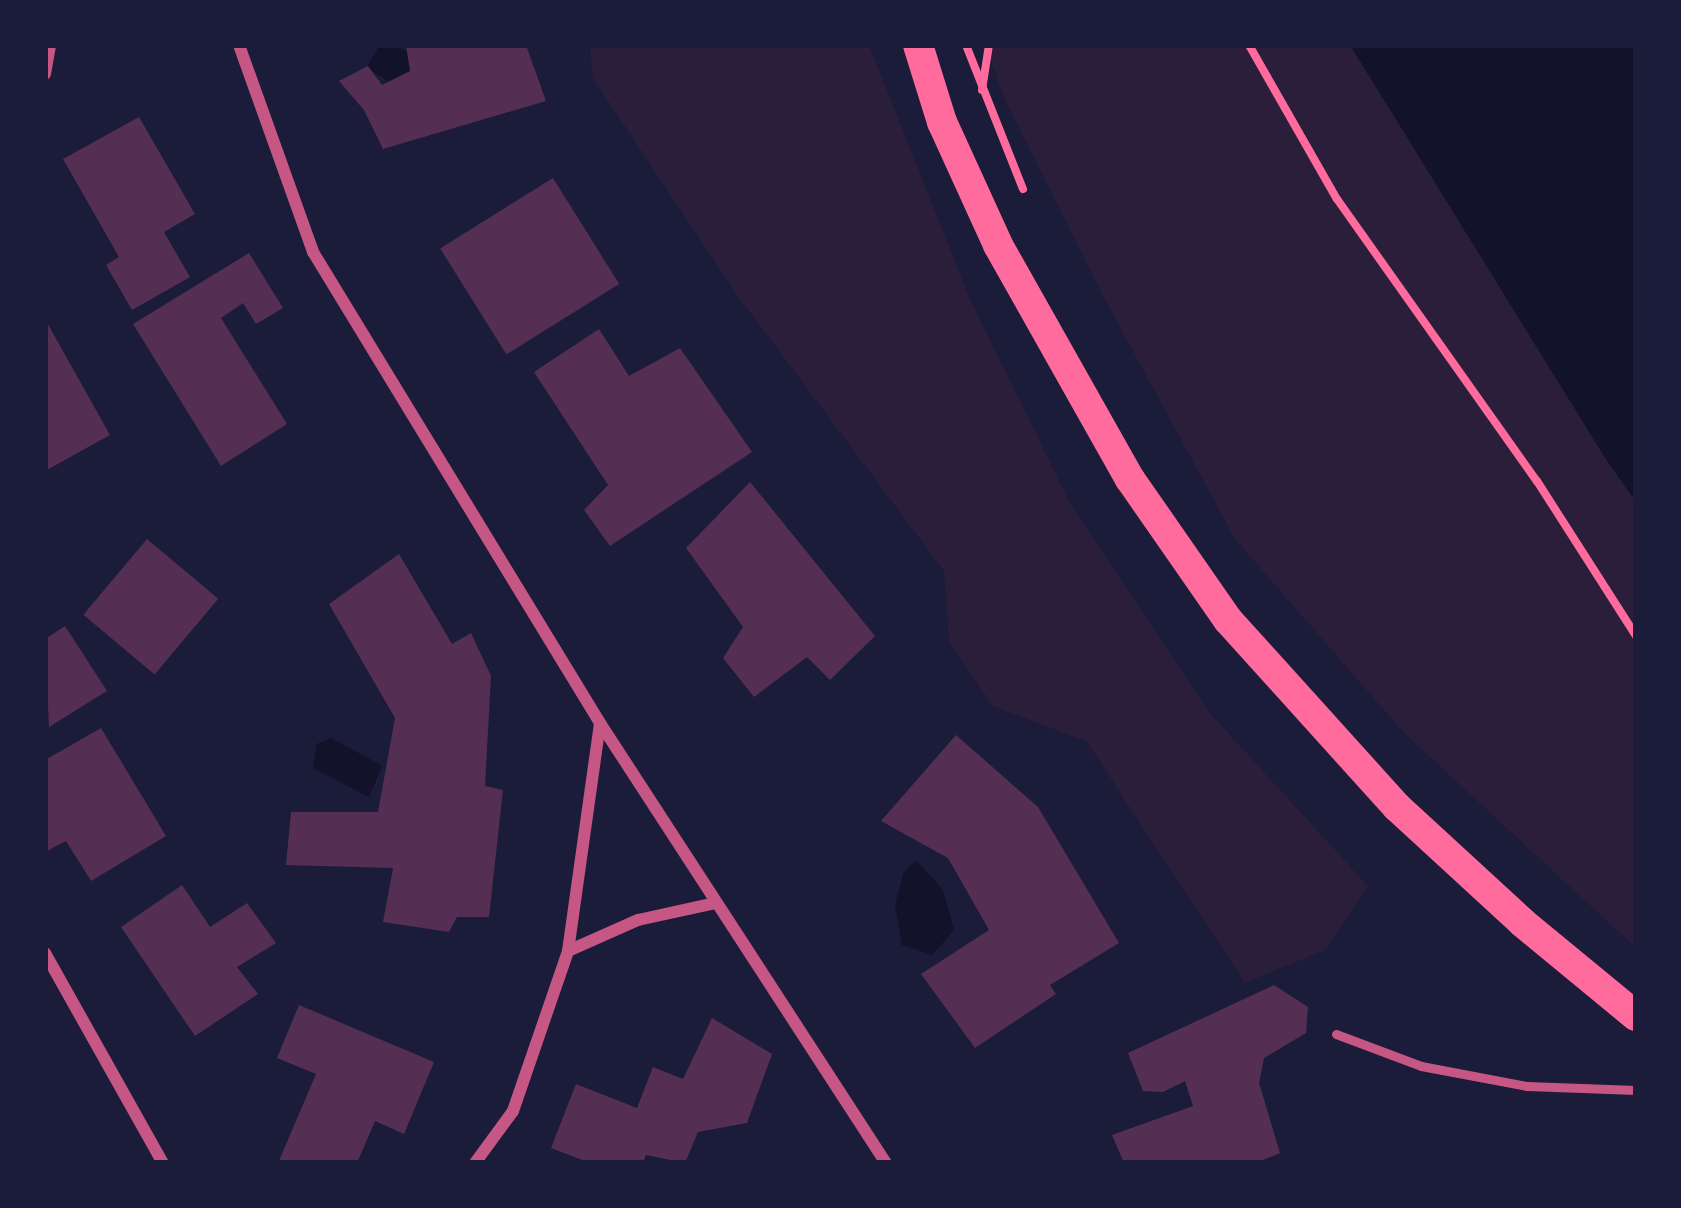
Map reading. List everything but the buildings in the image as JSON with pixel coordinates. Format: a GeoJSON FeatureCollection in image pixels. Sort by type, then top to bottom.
{"type":"FeatureCollection","features":[{"type":"Feature","properties":{"kind":"main road"},"geometry":{"type":"LineString","coordinates":[[918,45],[942,122],[998,245],[1130,479],[1228,620],[1397,807],[1523,923],[1636,1016]]}},
{"type":"Feature","properties":{"kind":"street"},"geometry":{"type":"LineString","coordinates":[[45,74],[50,45]]}},
{"type":"Feature","properties":{"kind":"street"},"geometry":{"type":"LineString","coordinates":[[239,45],[313,253],[600,722],[886,1163]]}},
{"type":"Feature","properties":{"kind":"street"},"geometry":{"type":"LineString","coordinates":[[475,1163],[513,1111],[568,951],[600,722]]}},
{"type":"Feature","properties":{"kind":"street"},"geometry":{"type":"LineString","coordinates":[[568,951],[638,920],[716,903]]}},
{"type":"Feature","properties":{"kind":"street"},"geometry":{"type":"LineString","coordinates":[[45,953],[163,1163]]}},
{"type":"Feature","properties":{"kind":"lane"},"geometry":{"type":"LineString","coordinates":[[1336,1034],[1421,1066],[1527,1086],[1636,1090]]}},
{"type":"Feature","properties":{"kind":"path"},"geometry":{"type":"LineString","coordinates":[[966,45],[1028,202]]}},
{"type":"Feature","properties":{"kind":"path"},"geometry":{"type":"LineString","coordinates":[[982,92],[989,45]]}},
{"type":"Feature","properties":{"kind":"path"},"geometry":{"type":"LineString","coordinates":[[1249,45],[1337,200],[1537,481],[1636,636]]}},
{"type":"Feature","properties":{"kind":"shaded area"},"geometry":{"type":"Polygon","coordinates":[[[380,45],[395,45],[434,67],[415,96],[366,68],[380,45]]]}},
{"type":"Feature","properties":{"kind":"shaded area"},"geometry":{"type":"Polygon","coordinates":[[[590,45],[869,45],[969,297],[1069,501],[1210,713],[1368,886],[1325,950],[1245,983],[1087,742],[993,706],[949,641],[944,571],[740,299],[593,78],[590,45]]]}},
{"type":"Feature","properties":{"kind":"shaded area"},"geometry":{"type":"Polygon","coordinates":[[[985,45],[1350,45],[1636,502],[1636,948],[1404,733],[1235,539],[1104,298],[1006,102],[985,45]]]}},
{"type":"Feature","properties":{"kind":"shaded area"},"geometry":{"type":"Polygon","coordinates":[[[1350,45],[1636,45],[1636,502],[1607,461],[1350,45]]]}},
{"type":"Feature","properties":{"kind":"shaded area"},"geometry":{"type":"Polygon","coordinates":[[[331,738],[382,766],[369,797],[313,768],[317,744],[331,738]]]}},
{"type":"Feature","properties":{"kind":"shaded area"},"geometry":{"type":"Polygon","coordinates":[[[916,860],[943,890],[954,930],[932,955],[902,945],[895,905],[904,872],[916,860]]]}}]}
